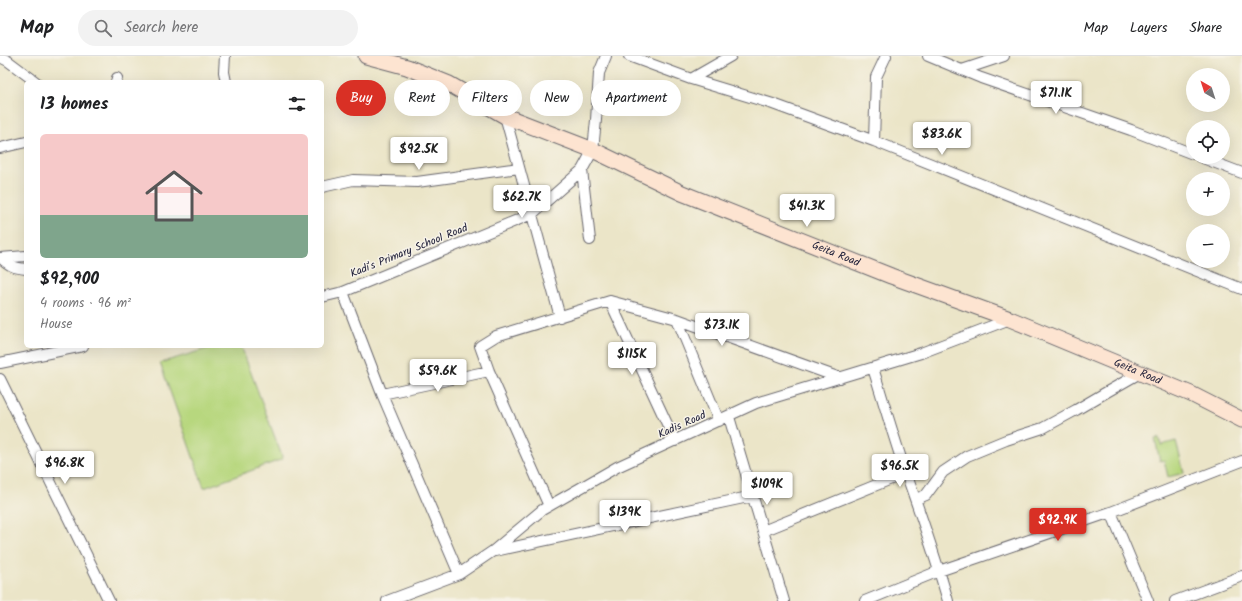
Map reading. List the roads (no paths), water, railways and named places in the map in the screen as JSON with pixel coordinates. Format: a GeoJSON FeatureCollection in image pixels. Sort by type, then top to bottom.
{"type":"FeatureCollection","features":[{"type":"Feature","properties":{"kind":"main road","name":"Geita Road"},"geometry":{"type":"LineString","coordinates":[[366,56],[403,61],[458,89]]}},
{"type":"Feature","properties":{"kind":"main road","name":"Geita Road"},"geometry":{"type":"LineString","coordinates":[[504,116],[593,150],[682,193],[891,276],[1010,319],[1190,394],[1242,420]]}},
{"type":"Feature","properties":{"kind":"street"},"geometry":{"type":"LineString","coordinates":[[226,56],[224,72],[226,80]]}},
{"type":"Feature","properties":{"kind":"street"},"geometry":{"type":"LineString","coordinates":[[593,150],[599,73],[606,56]]}},
{"type":"Feature","properties":{"kind":"street"},"geometry":{"type":"LineString","coordinates":[[629,56],[691,79],[773,104],[874,141],[1242,289]]}},
{"type":"Feature","properties":{"kind":"street"},"geometry":{"type":"LineString","coordinates":[[691,79],[731,56]]}},
{"type":"Feature","properties":{"kind":"street"},"geometry":{"type":"LineString","coordinates":[[874,141],[876,78],[886,56]]}},
{"type":"Feature","properties":{"kind":"street"},"geometry":{"type":"LineString","coordinates":[[928,56],[982,78],[1131,130],[1186,151]]}},
{"type":"Feature","properties":{"kind":"street"},"geometry":{"type":"LineString","coordinates":[[962,70],[1004,56]]}},
{"type":"Feature","properties":{"kind":"street"},"geometry":{"type":"LineString","coordinates":[[0,57],[8,61],[33,80]]}},
{"type":"Feature","properties":{"kind":"street"},"geometry":{"type":"LineString","coordinates":[[504,116],[560,317]]}},
{"type":"Feature","properties":{"kind":"street"},"geometry":{"type":"LineString","coordinates":[[0,148],[24,142]]}},
{"type":"Feature","properties":{"kind":"street","name":"Kadi's Primary School Road"},"geometry":{"type":"LineString","coordinates":[[324,296],[342,292],[532,214],[582,170],[593,150]]}},
{"type":"Feature","properties":{"kind":"street"},"geometry":{"type":"LineString","coordinates":[[1218,164],[1242,173]]}},
{"type":"Feature","properties":{"kind":"street"},"geometry":{"type":"LineString","coordinates":[[324,187],[353,180],[417,182],[519,168]]}},
{"type":"Feature","properties":{"kind":"street"},"geometry":{"type":"LineString","coordinates":[[582,170],[590,240]]}},
{"type":"Feature","properties":{"kind":"street"},"geometry":{"type":"LineString","coordinates":[[0,258],[24,256]]}},
{"type":"Feature","properties":{"kind":"street"},"geometry":{"type":"LineString","coordinates":[[0,258],[15,268],[24,269]]}},
{"type":"Feature","properties":{"kind":"street"},"geometry":{"type":"LineString","coordinates":[[342,292],[382,394],[459,574]]}},
{"type":"Feature","properties":{"kind":"street"},"geometry":{"type":"LineString","coordinates":[[610,301],[675,441]]}},
{"type":"Feature","properties":{"kind":"street"},"geometry":{"type":"LineString","coordinates":[[549,506],[489,371],[480,346],[496,336],[610,301],[677,319],[840,378]]}},
{"type":"Feature","properties":{"kind":"street"},"geometry":{"type":"LineString","coordinates":[[677,319],[719,421]]}},
{"type":"Feature","properties":{"kind":"street","name":"Kadis Road"},"geometry":{"type":"LineString","coordinates":[[388,601],[459,574],[493,551],[542,510],[617,467],[729,417],[756,403],[921,353],[1010,319]]}},
{"type":"Feature","properties":{"kind":"street"},"geometry":{"type":"LineString","coordinates":[[0,363],[73,348]]}},
{"type":"Feature","properties":{"kind":"street"},"geometry":{"type":"LineString","coordinates":[[873,368],[948,601]]}},
{"type":"Feature","properties":{"kind":"street"},"geometry":{"type":"LineString","coordinates":[[382,394],[489,371]]}},
{"type":"Feature","properties":{"kind":"street"},"geometry":{"type":"LineString","coordinates":[[916,499],[926,495],[943,472],[967,456],[1006,440],[1043,428],[1140,373]]}},
{"type":"Feature","properties":{"kind":"street"},"geometry":{"type":"LineString","coordinates":[[0,379],[109,601]]}},
{"type":"Feature","properties":{"kind":"street"},"geometry":{"type":"LineString","coordinates":[[729,417],[784,601]]}},
{"type":"Feature","properties":{"kind":"street"},"geometry":{"type":"LineString","coordinates":[[865,601],[939,571],[1112,512],[1242,461]]}},
{"type":"Feature","properties":{"kind":"street"},"geometry":{"type":"LineString","coordinates":[[763,531],[906,473]]}},
{"type":"Feature","properties":{"kind":"street"},"geometry":{"type":"LineString","coordinates":[[493,551],[753,496]]}},
{"type":"Feature","properties":{"kind":"street"},"geometry":{"type":"LineString","coordinates":[[1112,512],[1148,601]]}},
{"type":"Feature","properties":{"kind":"street"},"geometry":{"type":"LineString","coordinates":[[1175,601],[1242,576]]}}]}
